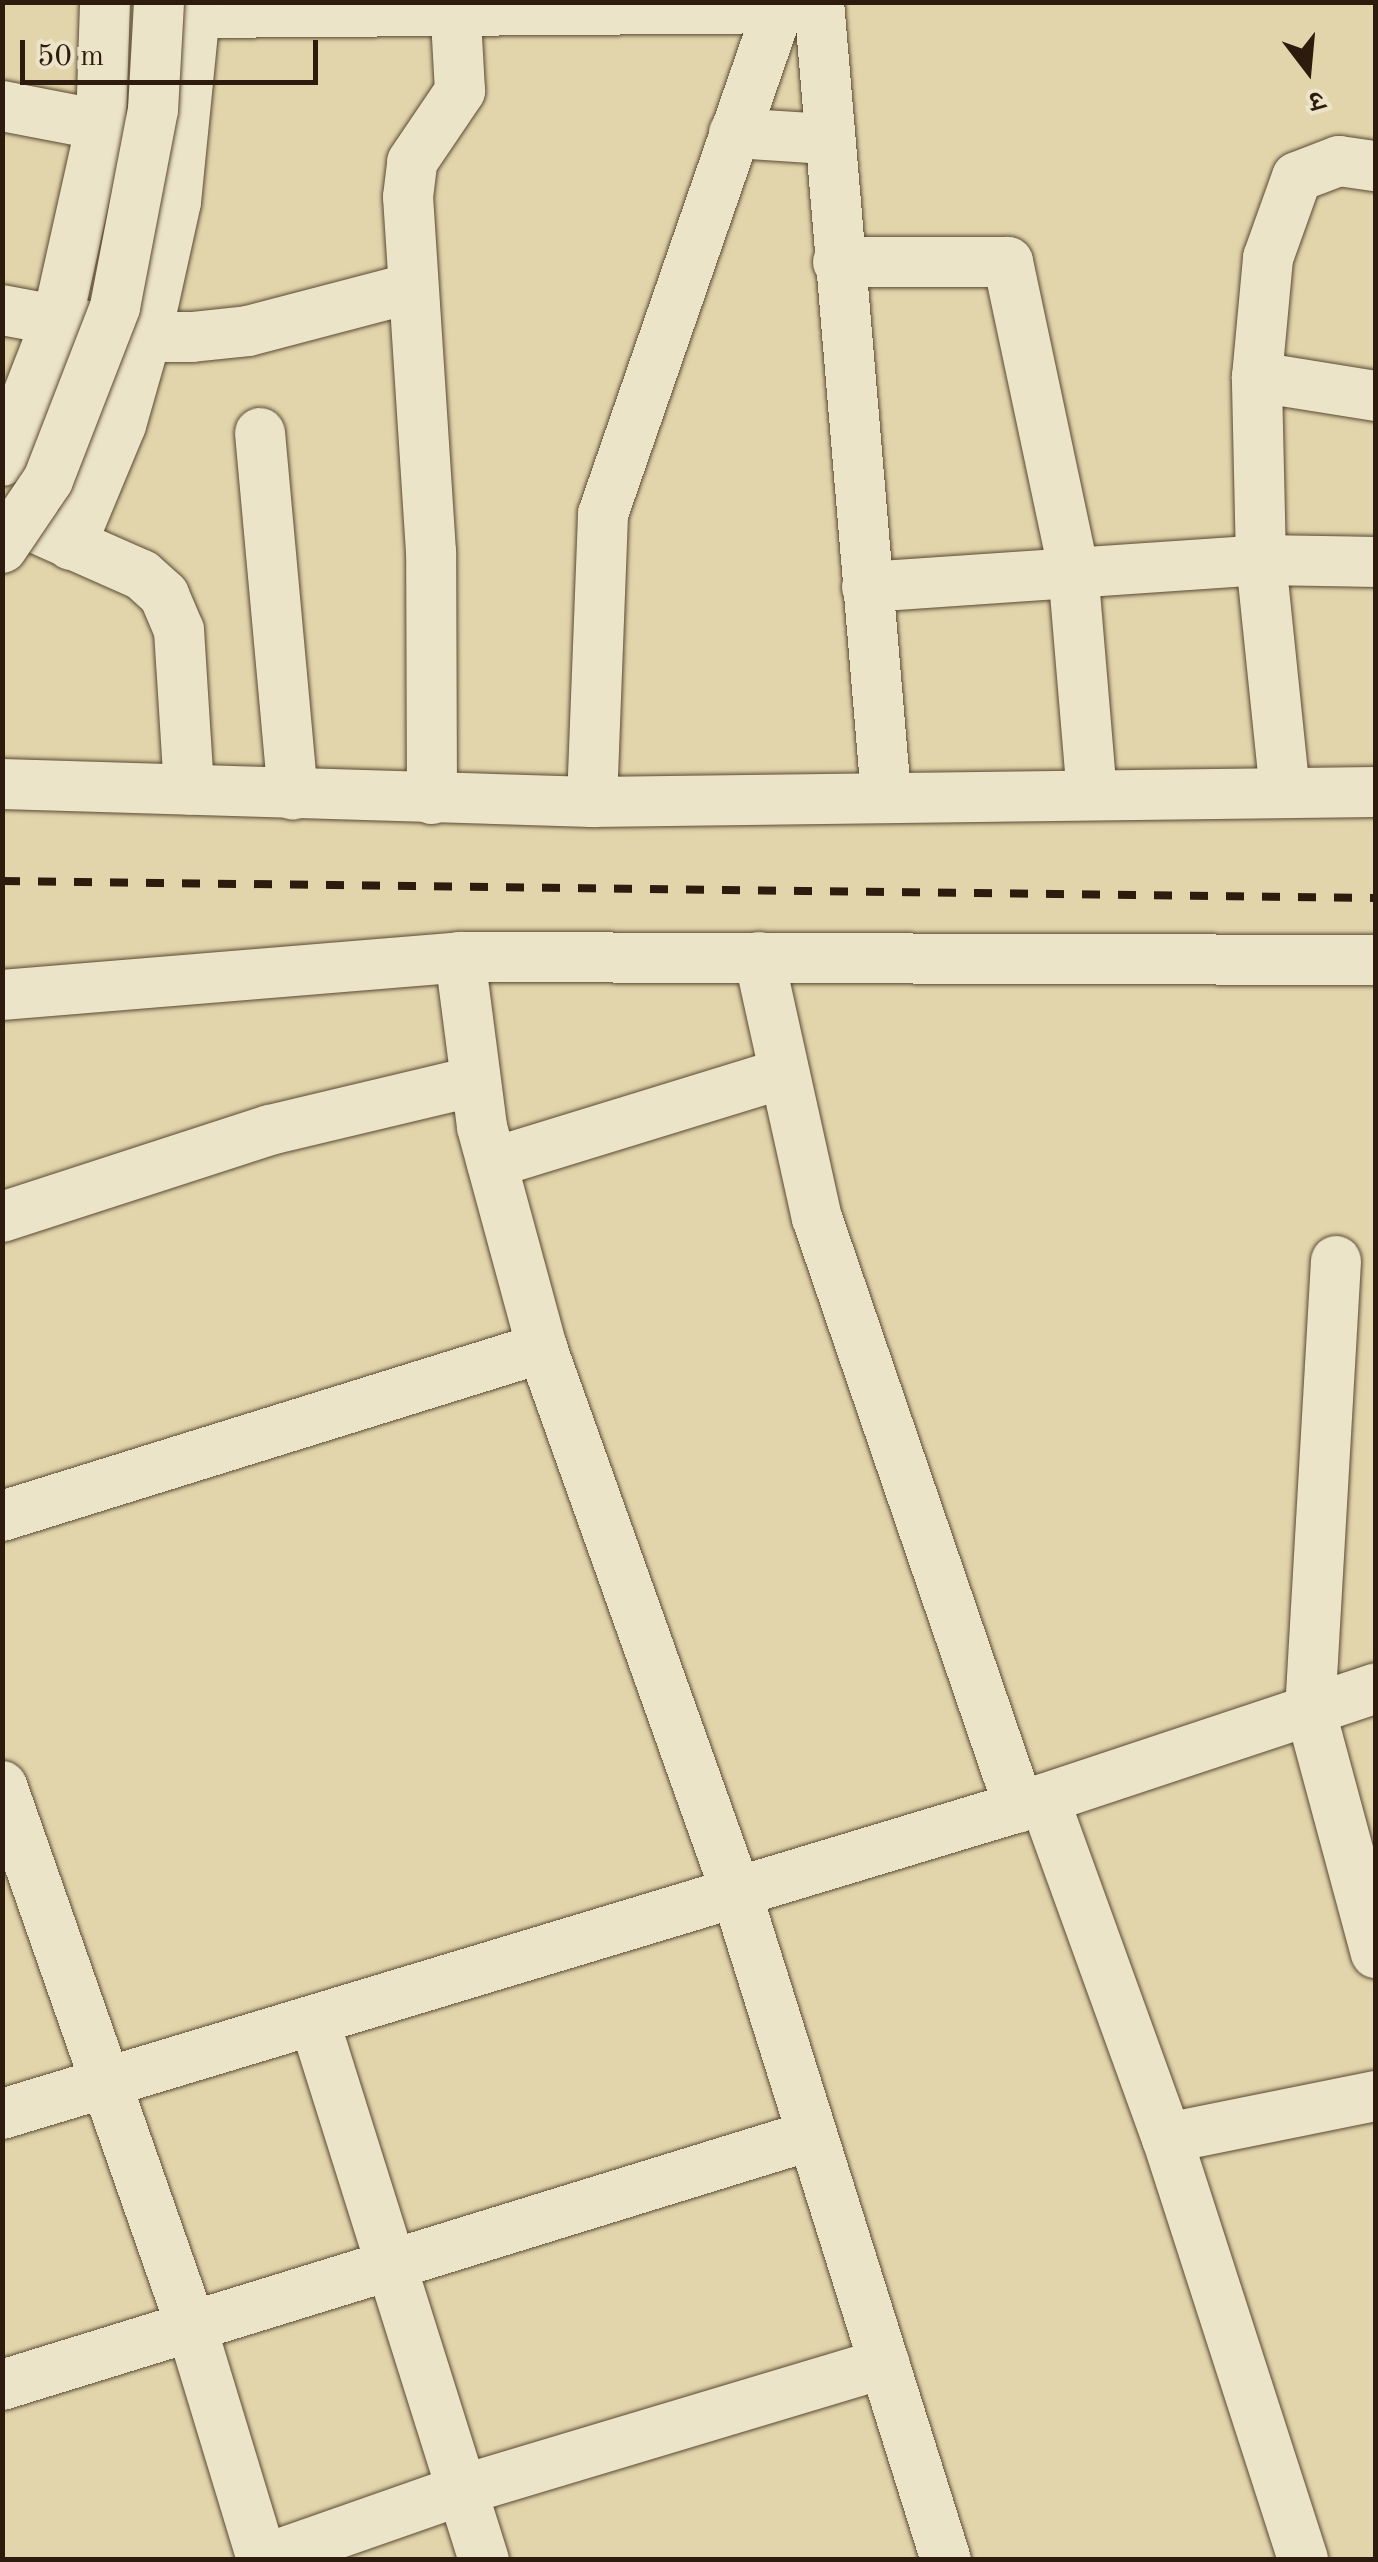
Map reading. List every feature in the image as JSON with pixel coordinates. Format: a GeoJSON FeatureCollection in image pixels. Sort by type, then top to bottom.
{"type":"FeatureCollection","features":[{"type":"Feature","properties":{"kind":"street"},"geometry":{"type":"LineString","coordinates":[[2,461],[58,317],[101,125],[105,2]]}},
{"type":"Feature","properties":{"kind":"street"},"geometry":{"type":"LineString","coordinates":[[183,6],[806,6]]}},
{"type":"Feature","properties":{"kind":"street"},"geometry":{"type":"LineString","coordinates":[[71,545],[121,425],[146,338],[176,202],[183,6]]}},
{"type":"Feature","properties":{"kind":"street"},"geometry":{"type":"LineString","coordinates":[[2,548],[48,480],[115,306],[153,110],[183,6]]}},
{"type":"Feature","properties":{"kind":"street"},"geometry":{"type":"LineString","coordinates":[[432,800],[431,552],[412,288],[412,162],[460,91],[456,6]]}},
{"type":"Feature","properties":{"kind":"street"},"geometry":{"type":"LineString","coordinates":[[592,802],[602,514],[734,133],[806,6]]}},
{"type":"Feature","properties":{"kind":"street"},"geometry":{"type":"LineString","coordinates":[[806,6],[828,139],[886,795]]}},
{"type":"Feature","properties":{"kind":"street"},"geometry":{"type":"LineString","coordinates":[[2,106],[101,125]]}},
{"type":"Feature","properties":{"kind":"street"},"geometry":{"type":"LineString","coordinates":[[734,133],[828,139]]}},
{"type":"Feature","properties":{"kind":"street"},"geometry":{"type":"LineString","coordinates":[[1284,793],[1261,560],[1257,377],[1268,258],[1298,177],[1374,154]]}},
{"type":"Feature","properties":{"kind":"street"},"geometry":{"type":"LineString","coordinates":[[838,262],[1008,262],[1073,569],[1092,794]]}},
{"type":"Feature","properties":{"kind":"street"},"geometry":{"type":"LineString","coordinates":[[2,310],[58,317],[146,338],[248,331],[412,288]]}},
{"type":"Feature","properties":{"kind":"street"},"geometry":{"type":"LineString","coordinates":[[1257,377],[1376,396]]}},
{"type":"Feature","properties":{"kind":"street"},"geometry":{"type":"LineString","coordinates":[[260,434],[293,794]]}},
{"type":"Feature","properties":{"kind":"street"},"geometry":{"type":"LineString","coordinates":[[2,511],[142,575],[164,595],[179,630],[189,790]]}},
{"type":"Feature","properties":{"kind":"street"},"geometry":{"type":"LineString","coordinates":[[867,587],[1073,569],[1261,560],[1376,562]]}},
{"type":"Feature","properties":{"kind":"street"},"geometry":{"type":"LineString","coordinates":[[2,784],[592,802],[886,795],[1376,792]]}},
{"type":"Feature","properties":{"kind":"street"},"geometry":{"type":"LineString","coordinates":[[460,957],[472,1082],[542,1348],[736,1892],[946,2560]]}},
{"type":"Feature","properties":{"kind":"street"},"geometry":{"type":"LineString","coordinates":[[2,995],[460,957],[1376,960]]}},
{"type":"Feature","properties":{"kind":"street"},"geometry":{"type":"LineString","coordinates":[[759,957],[817,1218],[1032,1803],[1166,2138],[1302,2560]]}},
{"type":"Feature","properties":{"kind":"street"},"geometry":{"type":"LineString","coordinates":[[492,1163],[782,1074]]}},
{"type":"Feature","properties":{"kind":"street"},"geometry":{"type":"LineString","coordinates":[[2,1217],[307,1119],[472,1082]]}},
{"type":"Feature","properties":{"kind":"street"},"geometry":{"type":"LineString","coordinates":[[1336,1261],[1310,1710],[1376,1953]]}},
{"type":"Feature","properties":{"kind":"street"},"geometry":{"type":"LineString","coordinates":[[2,1516],[542,1348]]}},
{"type":"Feature","properties":{"kind":"street"},"geometry":{"type":"LineString","coordinates":[[2,2114],[1032,1803],[1376,1688]]}},
{"type":"Feature","properties":{"kind":"street"},"geometry":{"type":"LineString","coordinates":[[7,1813],[192,2329],[262,2559],[462,2490],[884,2363]]}},
{"type":"Feature","properties":{"kind":"street"},"geometry":{"type":"LineString","coordinates":[[314,2020],[484,2560]]}},
{"type":"Feature","properties":{"kind":"street"},"geometry":{"type":"LineString","coordinates":[[1166,2138],[1376,2096]]}},
{"type":"Feature","properties":{"kind":"street"},"geometry":{"type":"LineString","coordinates":[[2,2385],[192,2329],[390,2262],[812,2136]]}},
{"type":"Feature","properties":{"kind":"railway"},"geometry":{"type":"LineString","coordinates":[[2,881],[1376,898]]}}]}
